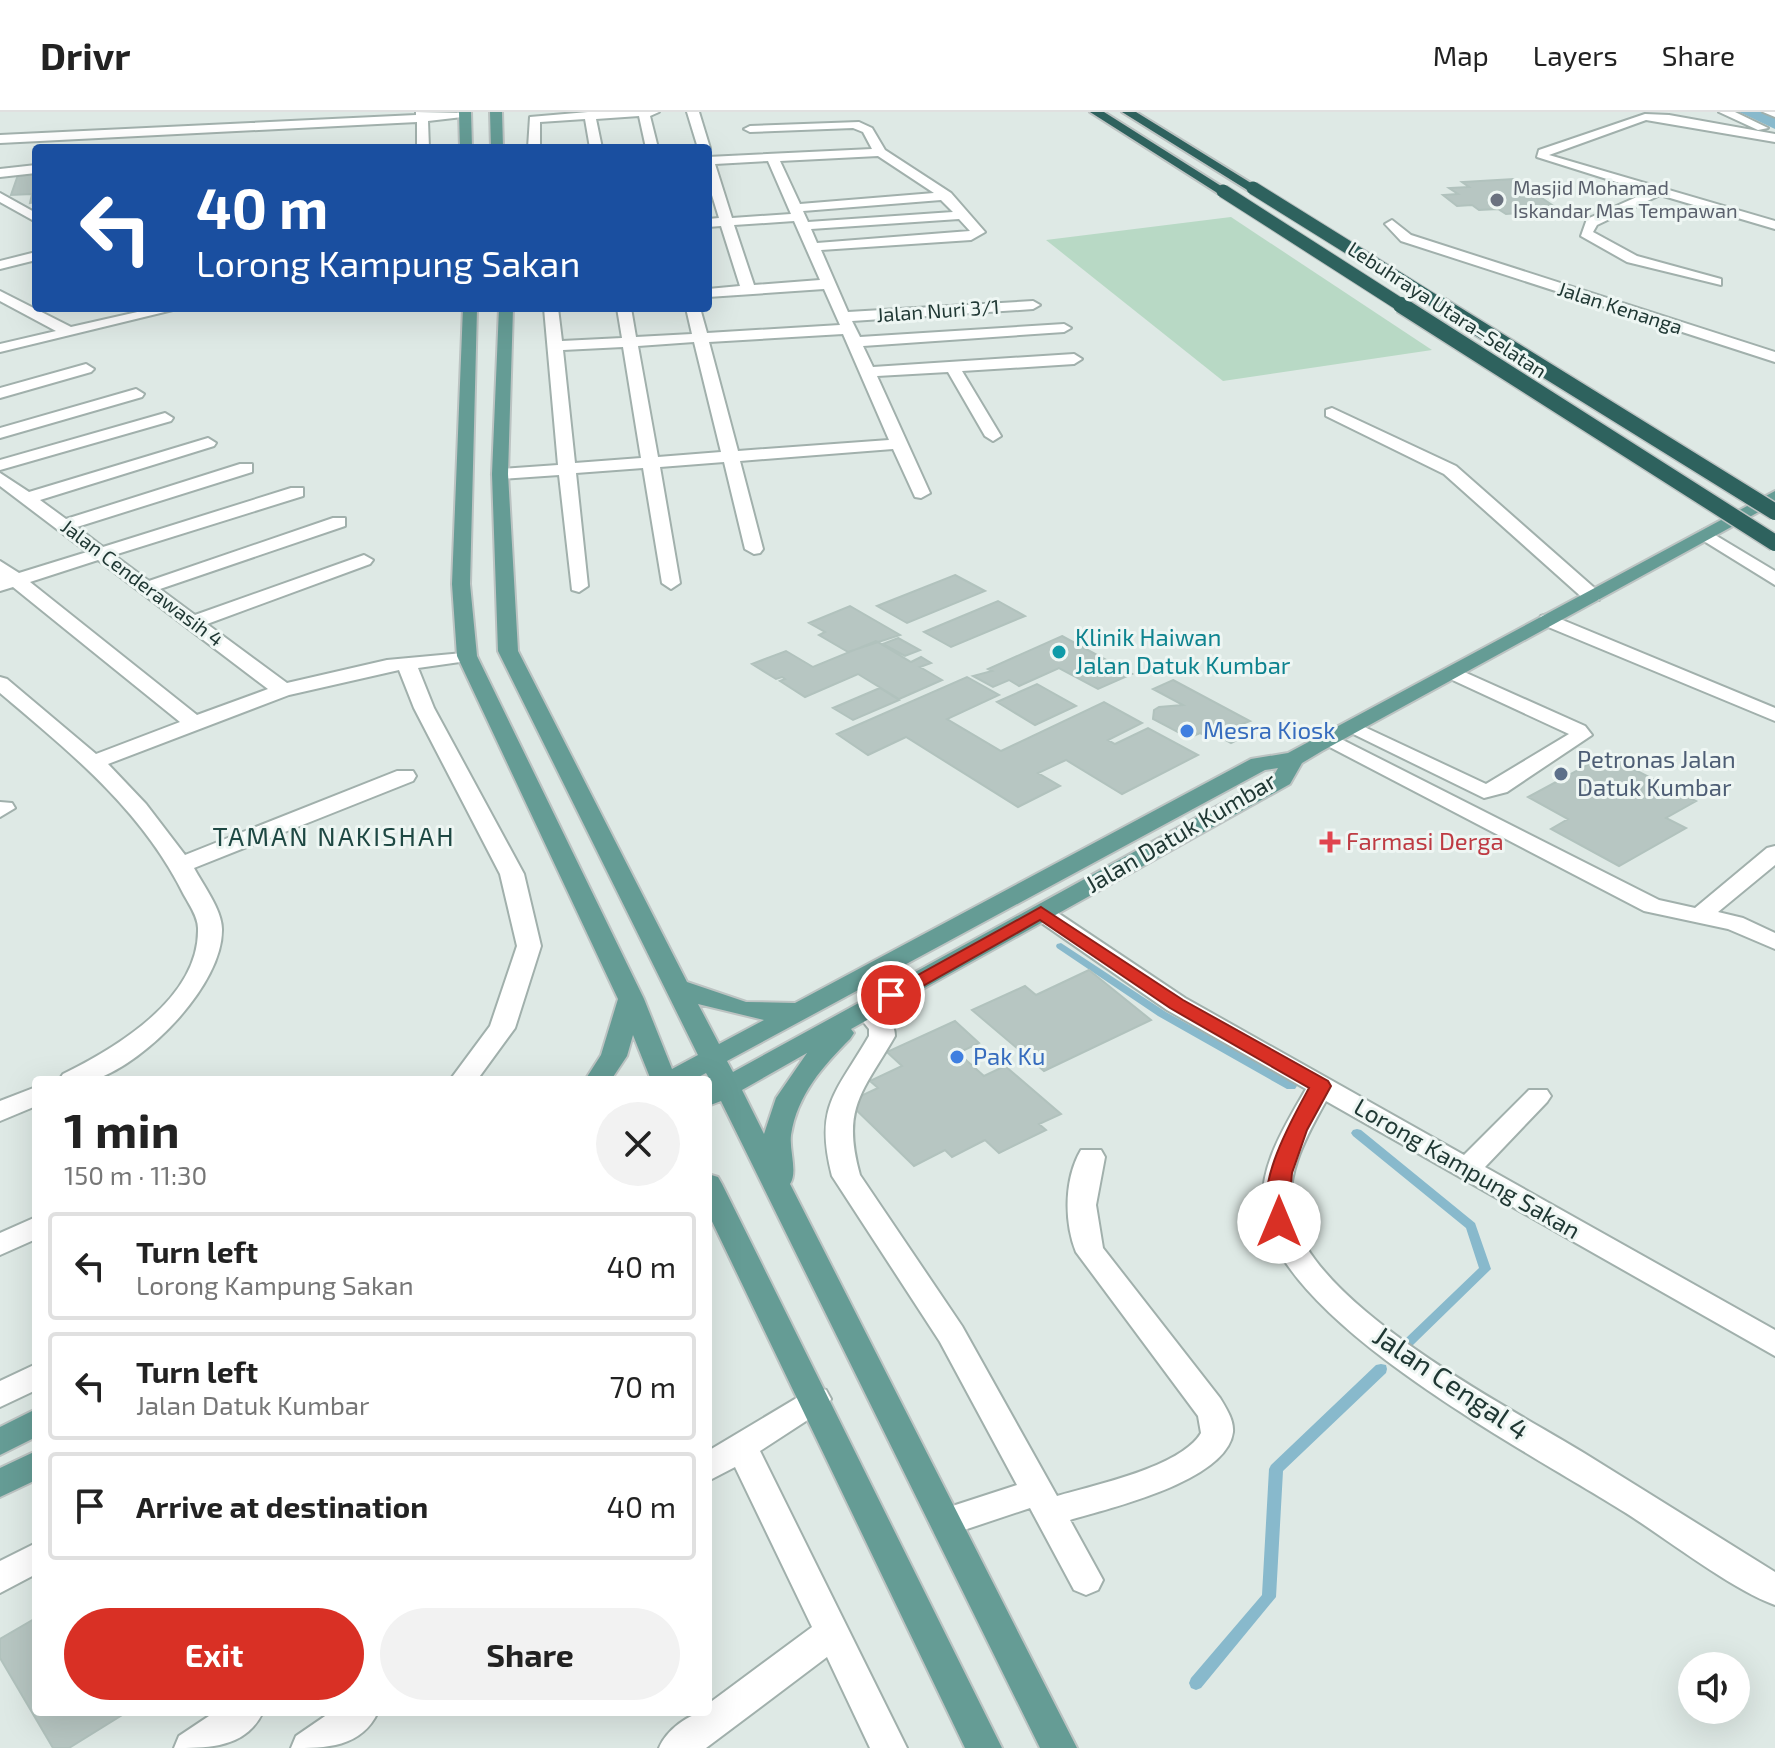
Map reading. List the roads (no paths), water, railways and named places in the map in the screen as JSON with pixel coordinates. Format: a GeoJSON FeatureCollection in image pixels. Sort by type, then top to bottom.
{"type":"FeatureCollection","features":[{"type":"Feature","properties":{"kind":"highway","name":"Lebuhraya Utara–Selatan"},"geometry":{"type":"LineString","coordinates":[[1096,112],[1775,543]]}},
{"type":"Feature","properties":{"kind":"highway","name":"Lebuhraya Utara–Selatan"},"geometry":{"type":"LineString","coordinates":[[1128,112],[1775,512]]}},
{"type":"Feature","properties":{"kind":"main road"},"geometry":{"type":"LineString","coordinates":[[496,112],[497,144]]}},
{"type":"Feature","properties":{"kind":"main road"},"geometry":{"type":"LineString","coordinates":[[465,114],[466,144]]}},
{"type":"Feature","properties":{"kind":"main road"},"geometry":{"type":"LineString","coordinates":[[470,312],[461,584],[467,656],[631,999],[662,1076]]}},
{"type":"Feature","properties":{"kind":"main road"},"geometry":{"type":"LineString","coordinates":[[506,312],[500,474],[508,651],[711,1059],[717,1092],[787,1203],[1059,1748]]}},
{"type":"Feature","properties":{"kind":"main road","name":"Jalan Datuk Kumbar"},"geometry":{"type":"LineString","coordinates":[[679,1076],[1259,764],[1294,759],[1775,496]]}},
{"type":"Feature","properties":{"kind":"main road","name":"Jalan Datuk Kumbar"},"geometry":{"type":"LineString","coordinates":[[717,1092],[1282,779],[1294,759]]}},
{"type":"Feature","properties":{"kind":"main road"},"geometry":{"type":"LineString","coordinates":[[675,986],[741,1011],[777,1012],[808,1006]]}},
{"type":"Feature","properties":{"kind":"main road"},"geometry":{"type":"LineString","coordinates":[[601,1076],[614,1056],[631,999]]}},
{"type":"Feature","properties":{"kind":"main road"},"geometry":{"type":"LineString","coordinates":[[787,1203],[776,1159],[780,1116],[799,1076],[866,1009]]}},
{"type":"Feature","properties":{"kind":"main road"},"geometry":{"type":"LineString","coordinates":[[716,1217],[815,1399],[984,1748]]}},
{"type":"Feature","properties":{"kind":"main road"},"geometry":{"type":"LineString","coordinates":[[0,1442],[32,1424]]}},
{"type":"Feature","properties":{"kind":"main road"},"geometry":{"type":"LineString","coordinates":[[0,1484],[32,1466]]}},
{"type":"Feature","properties":{"kind":"street"},"geometry":{"type":"LineString","coordinates":[[213,129],[216,112]]}},
{"type":"Feature","properties":{"kind":"street"},"geometry":{"type":"LineString","coordinates":[[644,112],[651,144]]}},
{"type":"Feature","properties":{"kind":"street"},"geometry":{"type":"LineString","coordinates":[[534,144],[534,119],[653,112]]}},
{"type":"Feature","properties":{"kind":"street"},"geometry":{"type":"LineString","coordinates":[[693,112],[703,144]]}},
{"type":"Feature","properties":{"kind":"street"},"geometry":{"type":"LineString","coordinates":[[744,112],[750,129],[799,217],[921,493]]}},
{"type":"Feature","properties":{"kind":"street"},"geometry":{"type":"LineString","coordinates":[[1634,112],[1775,136]]}},
{"type":"Feature","properties":{"kind":"street"},"geometry":{"type":"LineString","coordinates":[[1725,112],[1775,136]]}},
{"type":"Feature","properties":{"kind":"street"},"geometry":{"type":"LineString","coordinates":[[1769,112],[1775,114]]}},
{"type":"Feature","properties":{"kind":"street"},"geometry":{"type":"LineString","coordinates":[[0,139],[97,128],[125,133],[155,127],[185,130],[240,128],[465,114]]}},
{"type":"Feature","properties":{"kind":"street"},"geometry":{"type":"LineString","coordinates":[[408,136],[423,142],[422,115]]}},
{"type":"Feature","properties":{"kind":"street"},"geometry":{"type":"LineString","coordinates":[[590,115],[595,144]]}},
{"type":"Feature","properties":{"kind":"street"},"geometry":{"type":"LineString","coordinates":[[1653,117],[1633,119],[1543,153],[1543,157],[1775,225]]}},
{"type":"Feature","properties":{"kind":"street"},"geometry":{"type":"LineString","coordinates":[[750,129],[855,124],[865,127],[880,152]]}},
{"type":"Feature","properties":{"kind":"street"},"geometry":{"type":"LineString","coordinates":[[235,144],[240,128]]}},
{"type":"Feature","properties":{"kind":"street"},"geometry":{"type":"LineString","coordinates":[[179,144],[185,130]]}},
{"type":"Feature","properties":{"kind":"street"},"geometry":{"type":"LineString","coordinates":[[119,144],[125,133]]}},
{"type":"Feature","properties":{"kind":"street"},"geometry":{"type":"LineString","coordinates":[[712,162],[880,152],[906,163],[947,196],[978,234],[812,247]]}},
{"type":"Feature","properties":{"kind":"street"},"geometry":{"type":"LineString","coordinates":[[0,173],[32,169]]}},
{"type":"Feature","properties":{"kind":"street"},"geometry":{"type":"LineString","coordinates":[[712,175],[748,290]]}},
{"type":"Feature","properties":{"kind":"street"},"geometry":{"type":"LineString","coordinates":[[1659,191],[1592,222],[1586,233],[1632,259],[1716,282]]}},
{"type":"Feature","properties":{"kind":"street"},"geometry":{"type":"LineString","coordinates":[[799,217],[947,196]]}},
{"type":"Feature","properties":{"kind":"street"},"geometry":{"type":"LineString","coordinates":[[0,197],[32,216]]}},
{"type":"Feature","properties":{"kind":"street"},"geometry":{"type":"LineString","coordinates":[[712,223],[799,217],[963,215]]}},
{"type":"Feature","properties":{"kind":"street","name":"Jalan Kenanga"},"geometry":{"type":"LineString","coordinates":[[1392,224],[1406,238],[1775,357]]}},
{"type":"Feature","properties":{"kind":"street"},"geometry":{"type":"LineString","coordinates":[[0,265],[32,257]]}},
{"type":"Feature","properties":{"kind":"street"},"geometry":{"type":"LineString","coordinates":[[712,293],[829,284]]}},
{"type":"Feature","properties":{"kind":"street"},"geometry":{"type":"LineString","coordinates":[[0,295],[61,333],[66,343],[62,347],[0,365]]}},
{"type":"Feature","properties":{"kind":"street","name":"Jalan Nuri 3/1"},"geometry":{"type":"LineString","coordinates":[[849,329],[1033,305]]}},
{"type":"Feature","properties":{"kind":"street"},"geometry":{"type":"LineString","coordinates":[[0,348],[156,312]]}},
{"type":"Feature","properties":{"kind":"street"},"geometry":{"type":"LineString","coordinates":[[551,312],[579,586]]}},
{"type":"Feature","properties":{"kind":"street"},"geometry":{"type":"LineString","coordinates":[[625,312],[671,583]]}},
{"type":"Feature","properties":{"kind":"street"},"geometry":{"type":"LineString","coordinates":[[694,312],[754,549]]}},
{"type":"Feature","properties":{"kind":"street"},"geometry":{"type":"LineString","coordinates":[[555,346],[849,329],[1064,328]]}},
{"type":"Feature","properties":{"kind":"street"},"geometry":{"type":"LineString","coordinates":[[868,372],[1074,359]]}},
{"type":"Feature","properties":{"kind":"street"},"geometry":{"type":"LineString","coordinates":[[952,366],[993,436]]}},
{"type":"Feature","properties":{"kind":"street"},"geometry":{"type":"LineString","coordinates":[[0,393],[86,369]]}},
{"type":"Feature","properties":{"kind":"street"},"geometry":{"type":"LineString","coordinates":[[0,433],[136,394]]}},
{"type":"Feature","properties":{"kind":"street"},"geometry":{"type":"LineString","coordinates":[[1332,413],[1450,470],[1592,596]]}},
{"type":"Feature","properties":{"kind":"street"},"geometry":{"type":"LineString","coordinates":[[0,465],[165,418]]}},
{"type":"Feature","properties":{"kind":"street"},"geometry":{"type":"LineString","coordinates":[[27,498],[208,443]]}},
{"type":"Feature","properties":{"kind":"street"},"geometry":{"type":"LineString","coordinates":[[500,474],[899,444]]}},
{"type":"Feature","properties":{"kind":"street"},"geometry":{"type":"LineString","coordinates":[[66,525],[246,468]]}},
{"type":"Feature","properties":{"kind":"street","name":"Jalan Cenderawasih 4"},"geometry":{"type":"LineString","coordinates":[[0,478],[283,690]]}},
{"type":"Feature","properties":{"kind":"street"},"geometry":{"type":"LineString","coordinates":[[8,583],[297,492]]}},
{"type":"Feature","properties":{"kind":"street"},"geometry":{"type":"LineString","coordinates":[[148,587],[339,522]]}},
{"type":"Feature","properties":{"kind":"street"},"geometry":{"type":"LineString","coordinates":[[1705,534],[1775,579]]}},
{"type":"Feature","properties":{"kind":"street"},"geometry":{"type":"LineString","coordinates":[[195,622],[364,560]]}},
{"type":"Feature","properties":{"kind":"street"},"geometry":{"type":"LineString","coordinates":[[0,567],[8,583],[195,724]]}},
{"type":"Feature","properties":{"kind":"street"},"geometry":{"type":"LineString","coordinates":[[1548,620],[1775,715]]}},
{"type":"Feature","properties":{"kind":"street"},"geometry":{"type":"LineString","coordinates":[[94,762],[283,690],[406,663],[467,656]]}},
{"type":"Feature","properties":{"kind":"street"},"geometry":{"type":"LineString","coordinates":[[406,663],[424,708],[512,874],[529,946],[502,1028],[466,1076]]}},
{"type":"Feature","properties":{"kind":"street"},"geometry":{"type":"LineString","coordinates":[[1351,728],[1484,791],[1499,787],[1583,734],[1453,673]]}},
{"type":"Feature","properties":{"kind":"street"},"geometry":{"type":"LineString","coordinates":[[2,686],[94,762],[183,864],[210,928],[201,966],[183,999],[102,1074]]}},
{"type":"Feature","properties":{"kind":"street"},"geometry":{"type":"LineString","coordinates":[[1329,739],[1652,906],[1735,923],[1775,942]]}},
{"type":"Feature","properties":{"kind":"street"},"geometry":{"type":"LineString","coordinates":[[183,864],[405,776]]}},
{"type":"Feature","properties":{"kind":"street"},"geometry":{"type":"LineString","coordinates":[[1701,915],[1775,853]]}},
{"type":"Feature","properties":{"kind":"street","name":"Lorong Kampung Sakan"},"geometry":{"type":"LineString","coordinates":[[1041,912],[1176,1004],[1775,1344]]}},
{"type":"Feature","properties":{"kind":"street"},"geometry":{"type":"LineString","coordinates":[[866,1009],[882,1028],[882,1036],[840,1101],[837,1150],[846,1176],[951,1334],[1086,1580]]}},
{"type":"Feature","properties":{"kind":"street","name":"Jalan Cengal 4"},"geometry":{"type":"LineString","coordinates":[[1321,1086],[1297,1130],[1276,1198],[1279,1222],[1292,1248],[1319,1282],[1344,1308],[1458,1391],[1775,1590]]}},
{"type":"Feature","properties":{"kind":"street"},"geometry":{"type":"LineString","coordinates":[[1466,1169],[1538,1096]]}},
{"type":"Feature","properties":{"kind":"street"},"geometry":{"type":"LineString","coordinates":[[0,1112],[32,1098]]}},
{"type":"Feature","properties":{"kind":"street"},"geometry":{"type":"LineString","coordinates":[[946,1522],[1182,1469],[1214,1443],[1217,1419],[1090,1252],[1081,1231],[1078,1211],[1091,1157]]}},
{"type":"Feature","properties":{"kind":"street"},"geometry":{"type":"LineString","coordinates":[[0,1245],[32,1229]]}},
{"type":"Feature","properties":{"kind":"street"},"geometry":{"type":"LineString","coordinates":[[0,1395],[32,1378]]}},
{"type":"Feature","properties":{"kind":"street"},"geometry":{"type":"LineString","coordinates":[[712,1465],[815,1399]]}},
{"type":"Feature","properties":{"kind":"street"},"geometry":{"type":"LineString","coordinates":[[741,1445],[889,1748]]}},
{"type":"Feature","properties":{"kind":"street"},"geometry":{"type":"LineString","coordinates":[[0,1578],[32,1559]]}},
{"type":"Feature","properties":{"kind":"street"},"geometry":{"type":"LineString","coordinates":[[677,1748],[833,1632]]}},
{"type":"Feature","properties":{"kind":"street"},"geometry":{"type":"LineString","coordinates":[[192,1748],[239,1716]]}},
{"type":"Feature","properties":{"kind":"street"},"geometry":{"type":"LineString","coordinates":[[309,1748],[354,1716]]}},
{"type":"Feature","properties":{"kind":"waterway"},"geometry":{"type":"LineString","coordinates":[[1747,112],[1775,124]]}},
{"type":"Feature","properties":{"kind":"waterway"},"geometry":{"type":"LineString","coordinates":[[1061,946],[1162,1014],[1291,1086]]}},
{"type":"Feature","properties":{"kind":"waterway"},"geometry":{"type":"LineString","coordinates":[[1357,1133],[1471,1226],[1485,1269],[1409,1342]]}},
{"type":"Feature","properties":{"kind":"waterway"},"geometry":{"type":"LineString","coordinates":[[1196,1683],[1269,1597],[1276,1469],[1381,1369]]}},
{"type":"Feature","properties":{"kind":"place","name":"Masjid Mohamad Iskandar Mas Tempawan"},"geometry":{"type":"Point","coordinates":[1497,200]}},
{"type":"Feature","properties":{"kind":"place","name":"Klinik Haiwan Jalan Datuk Kumbar"},"geometry":{"type":"Point","coordinates":[1059,652]}},
{"type":"Feature","properties":{"kind":"place","name":"Mesra Kiosk"},"geometry":{"type":"Point","coordinates":[1187,731]}},
{"type":"Feature","properties":{"kind":"place","name":"Petronas Jalan Datuk Kumbar"},"geometry":{"type":"Point","coordinates":[1561,774]}},
{"type":"Feature","properties":{"kind":"place","name":"Farmasi Derga"},"geometry":{"type":"Point","coordinates":[1330,842]}},
{"type":"Feature","properties":{"kind":"place","name":"Pak Ku"},"geometry":{"type":"Point","coordinates":[957,1057]}},
{"type":"Feature","properties":{"kind":"district","name":"TAMAN NAKISHAH"},"geometry":{"type":"Point","coordinates":[334,837]}}]}
